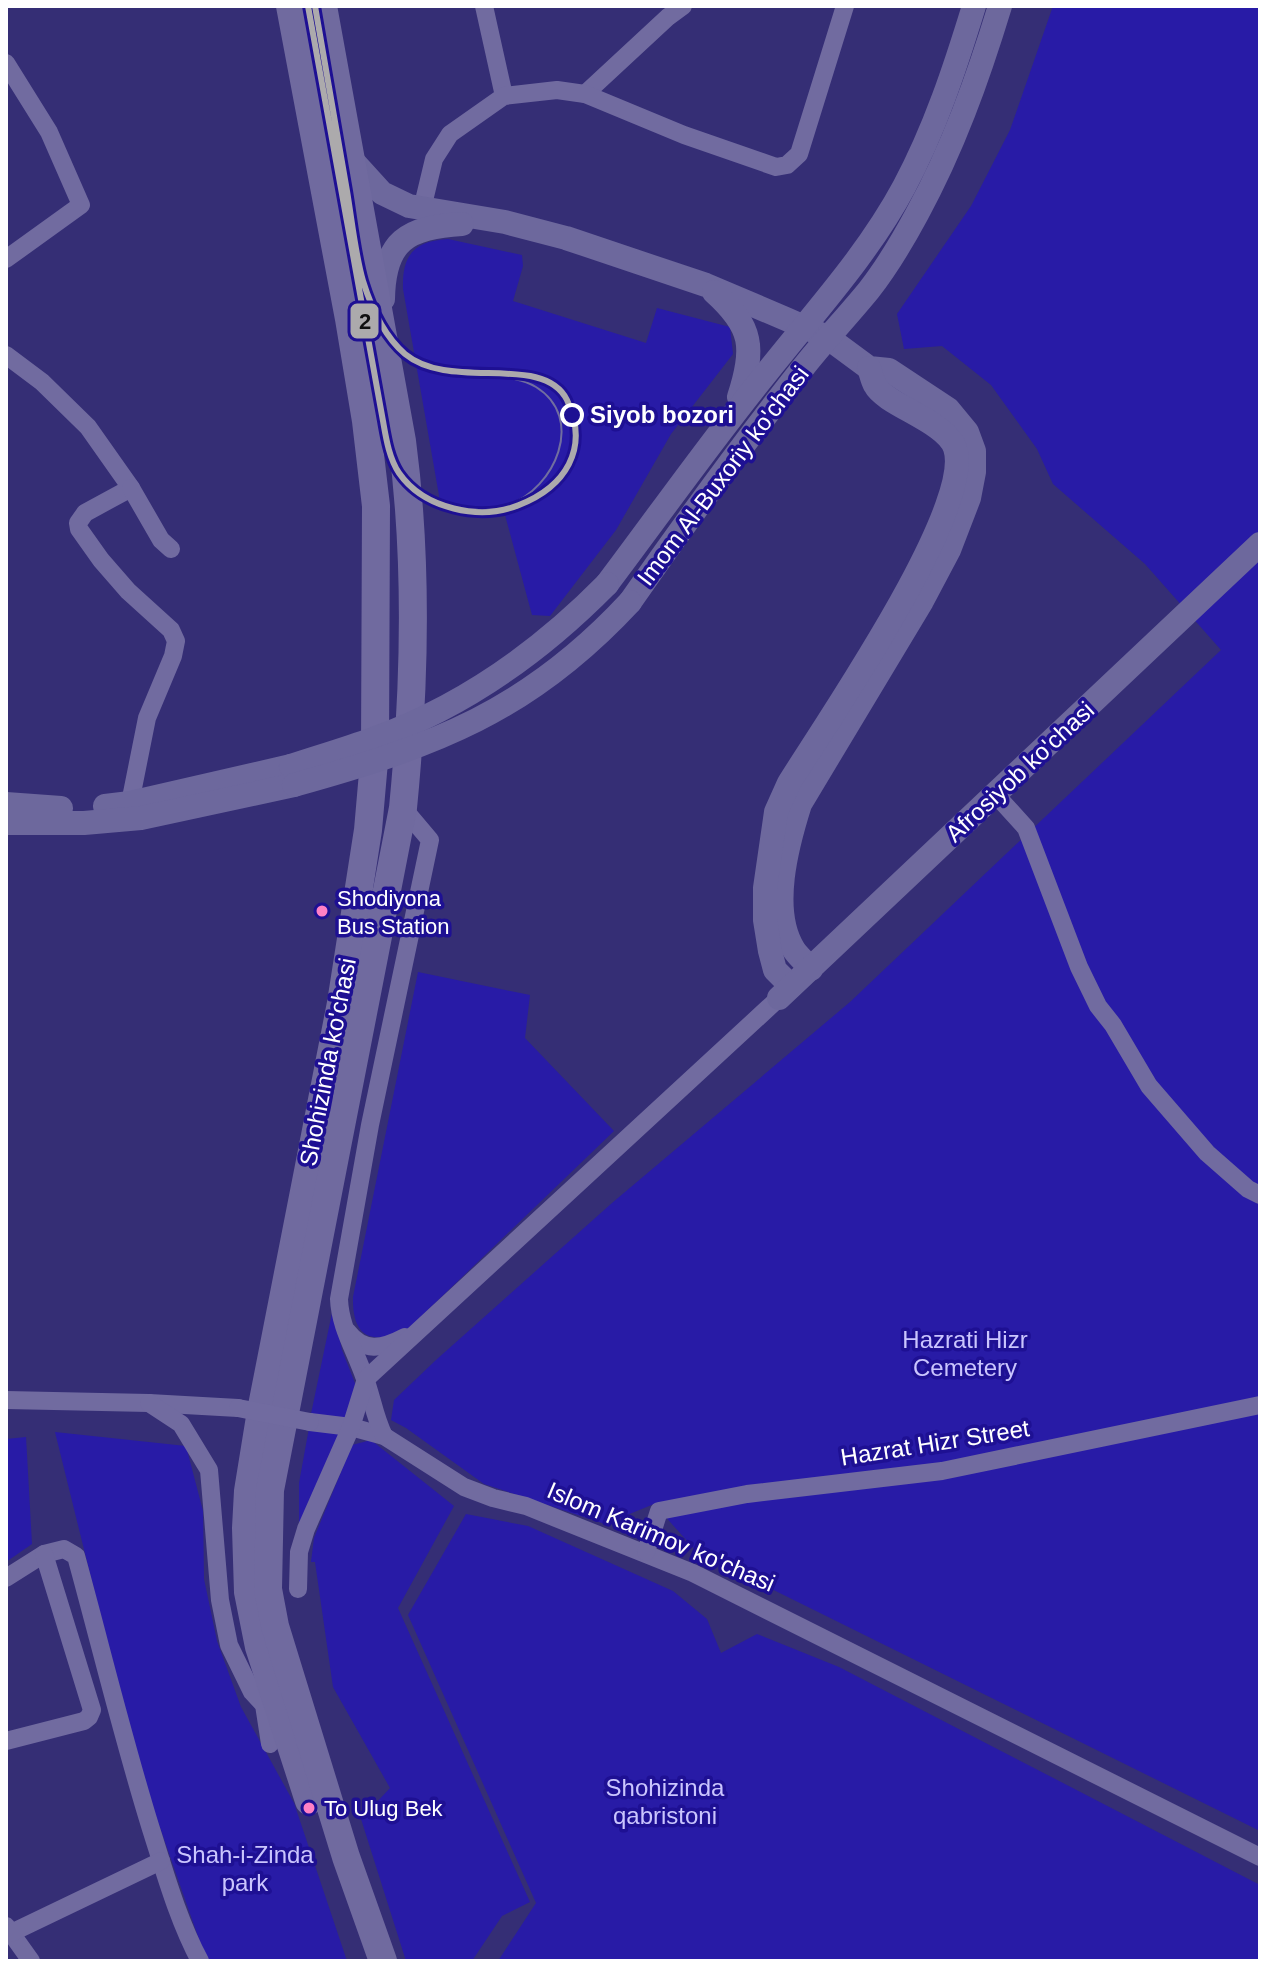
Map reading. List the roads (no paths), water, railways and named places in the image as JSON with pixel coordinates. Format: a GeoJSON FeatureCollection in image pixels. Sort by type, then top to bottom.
{"type":"FeatureCollection","features":[{"type":"Feature","properties":{"kind":"main road","name":"Shohizinda ko'chasi"},"geometry":{"type":"LineString","coordinates":[[290,6],[345,295],[366,421],[376,506],[375,736],[368,830],[341,1003],[248,1491],[248,1592],[259,1647],[362,1961]]}},
{"type":"Feature","properties":{"kind":"main road","name":"Shohizinda ko'chasi"},"geometry":{"type":"LineString","coordinates":[[323,6],[400,427],[410,505],[412,698],[403,808],[270,1490],[268,1589],[285,1663],[346,1857],[383,1961]]}},
{"type":"Feature","properties":{"kind":"main road"},"geometry":{"type":"LineString","coordinates":[[376,506],[410,505]]}},
{"type":"Feature","properties":{"kind":"street"},"geometry":{"type":"LineString","coordinates":[[484,6],[504,96]]}},
{"type":"Feature","properties":{"kind":"street"},"geometry":{"type":"LineString","coordinates":[[422,209],[434,159],[450,134],[504,96],[557,90],[585,94],[684,135],[776,167],[787,165],[799,154],[845,6]]}},
{"type":"Feature","properties":{"kind":"street","name":"Imom Al-Buxoriy ko'chasi"},"geometry":{"type":"LineString","coordinates":[[292,775],[453,703],[507,671],[607,584],[735,412],[851,268],[905,186],[950,86],[974,6]]}},
{"type":"Feature","properties":{"kind":"street","name":"Imom Al-Buxoriy ko'chasi"},"geometry":{"type":"LineString","coordinates":[[6,823],[84,823],[141,818],[189,799],[292,775],[376,762],[472,724],[567,663],[630,602],[696,507],[827,337],[870,289],[917,215],[941,166],[973,90],[1000,6]]}},
{"type":"Feature","properties":{"kind":"street"},"geometry":{"type":"LineString","coordinates":[[585,94],[671,10]]}},
{"type":"Feature","properties":{"kind":"street"},"geometry":{"type":"LineString","coordinates":[[6,63],[49,132],[81,205],[6,259]]}},
{"type":"Feature","properties":{"kind":"street"},"geometry":{"type":"LineString","coordinates":[[352,160],[382,193],[409,206],[505,222],[566,238],[706,285],[827,337],[869,368],[889,370],[948,409],[967,432],[974,451],[974,472],[969,498],[949,550],[922,601],[800,804],[784,866],[782,901],[793,949],[811,969]]}},
{"type":"Feature","properties":{"kind":"street"},"geometry":{"type":"LineString","coordinates":[[383,327],[383,270],[402,242],[430,227],[505,222]]}},
{"type":"Feature","properties":{"kind":"street"},"geometry":{"type":"LineString","coordinates":[[706,285],[737,316],[749,340],[749,363],[735,412]]}},
{"type":"Feature","properties":{"kind":"street"},"geometry":{"type":"LineString","coordinates":[[6,355],[42,382],[88,427],[131,488],[156,533],[171,549]]}},
{"type":"Feature","properties":{"kind":"street"},"geometry":{"type":"LineString","coordinates":[[298,1589],[302,1540],[351,1427],[366,1379],[785,992],[775,970],[765,920],[767,862],[776,812],[789,783],[907,594],[936,536],[949,503],[956,473],[955,448],[945,433],[875,388],[869,368]]}},
{"type":"Feature","properties":{"kind":"street"},"geometry":{"type":"LineString","coordinates":[[130,803],[147,718],[176,649],[176,641],[171,630],[128,591],[101,560],[81,535],[78,523],[85,513],[131,488]]}},
{"type":"Feature","properties":{"kind":"street","name":"Afrosiyob ko'chasi"},"geometry":{"type":"LineString","coordinates":[[785,992],[1260,544]]}},
{"type":"Feature","properties":{"kind":"street"},"geometry":{"type":"LineString","coordinates":[[996,795],[1026,828],[1079,967],[1098,1006],[1113,1025],[1149,1086],[1207,1153],[1248,1189],[1260,1195]]}},
{"type":"Feature","properties":{"kind":"street","name":"Imom Al-Buxoriy ko'chasi"},"geometry":{"type":"LineString","coordinates":[[6,804],[80,808],[189,799]]}},
{"type":"Feature","properties":{"kind":"street"},"geometry":{"type":"LineString","coordinates":[[384,1436],[369,1398],[366,1379],[342,1324],[339,1299],[430,840],[403,808]]}},
{"type":"Feature","properties":{"kind":"street"},"geometry":{"type":"LineString","coordinates":[[342,1324],[361,1345],[376,1348],[421,1328]]}},
{"type":"Feature","properties":{"kind":"street","name":"Islom Karimov ko'chasi"},"geometry":{"type":"LineString","coordinates":[[6,1400],[238,1408],[351,1427],[384,1436],[464,1487],[526,1506],[646,1552],[812,1631],[1260,1857]]}},
{"type":"Feature","properties":{"kind":"street"},"geometry":{"type":"LineString","coordinates":[[149,1403],[181,1424],[209,1470],[220,1600],[229,1645],[252,1692],[264,1705],[270,1744]]}},
{"type":"Feature","properties":{"kind":"street","name":"Hazrat Hizr Street"},"geometry":{"type":"LineString","coordinates":[[646,1552],[659,1511],[747,1494],[942,1471],[1260,1405]]}},
{"type":"Feature","properties":{"kind":"street"},"geometry":{"type":"LineString","coordinates":[[6,1578],[44,1554],[64,1549],[76,1556],[126,1746],[161,1861],[189,1940],[200,1961]]}},
{"type":"Feature","properties":{"kind":"street"},"geometry":{"type":"LineString","coordinates":[[6,1741],[84,1721],[92,1710],[44,1554]]}},
{"type":"Feature","properties":{"kind":"street"},"geometry":{"type":"LineString","coordinates":[[31,1961],[9,1930],[161,1861]]}},
{"type":"Feature","properties":{"kind":"tram line"},"geometry":{"type":"LineString","coordinates":[[470,512],[508,505],[525,497],[551,469],[562,434],[559,416],[551,400],[536,387],[516,379],[481,375]]}},
{"type":"Feature","properties":{"kind":"place","name":"Siyob bozori"},"geometry":{"type":"Point","coordinates":[572,415]}},
{"type":"Feature","properties":{"kind":"place","name":"Shodiyona Bus Station"},"geometry":{"type":"Point","coordinates":[322,911]}},
{"type":"Feature","properties":{"kind":"place","name":"To Ulug Bek"},"geometry":{"type":"Point","coordinates":[309,1808]}},
{"type":"Feature","properties":{"kind":"park label","name":"Hazrati Hizr Cemetery"},"geometry":{"type":"Point","coordinates":[965,1354]}},
{"type":"Feature","properties":{"kind":"park label","name":"Shohizinda qabristoni"},"geometry":{"type":"Point","coordinates":[665,1802]}},
{"type":"Feature","properties":{"kind":"park label","name":"Shah-i-Zinda park"},"geometry":{"type":"Point","coordinates":[245,1869]}}]}
